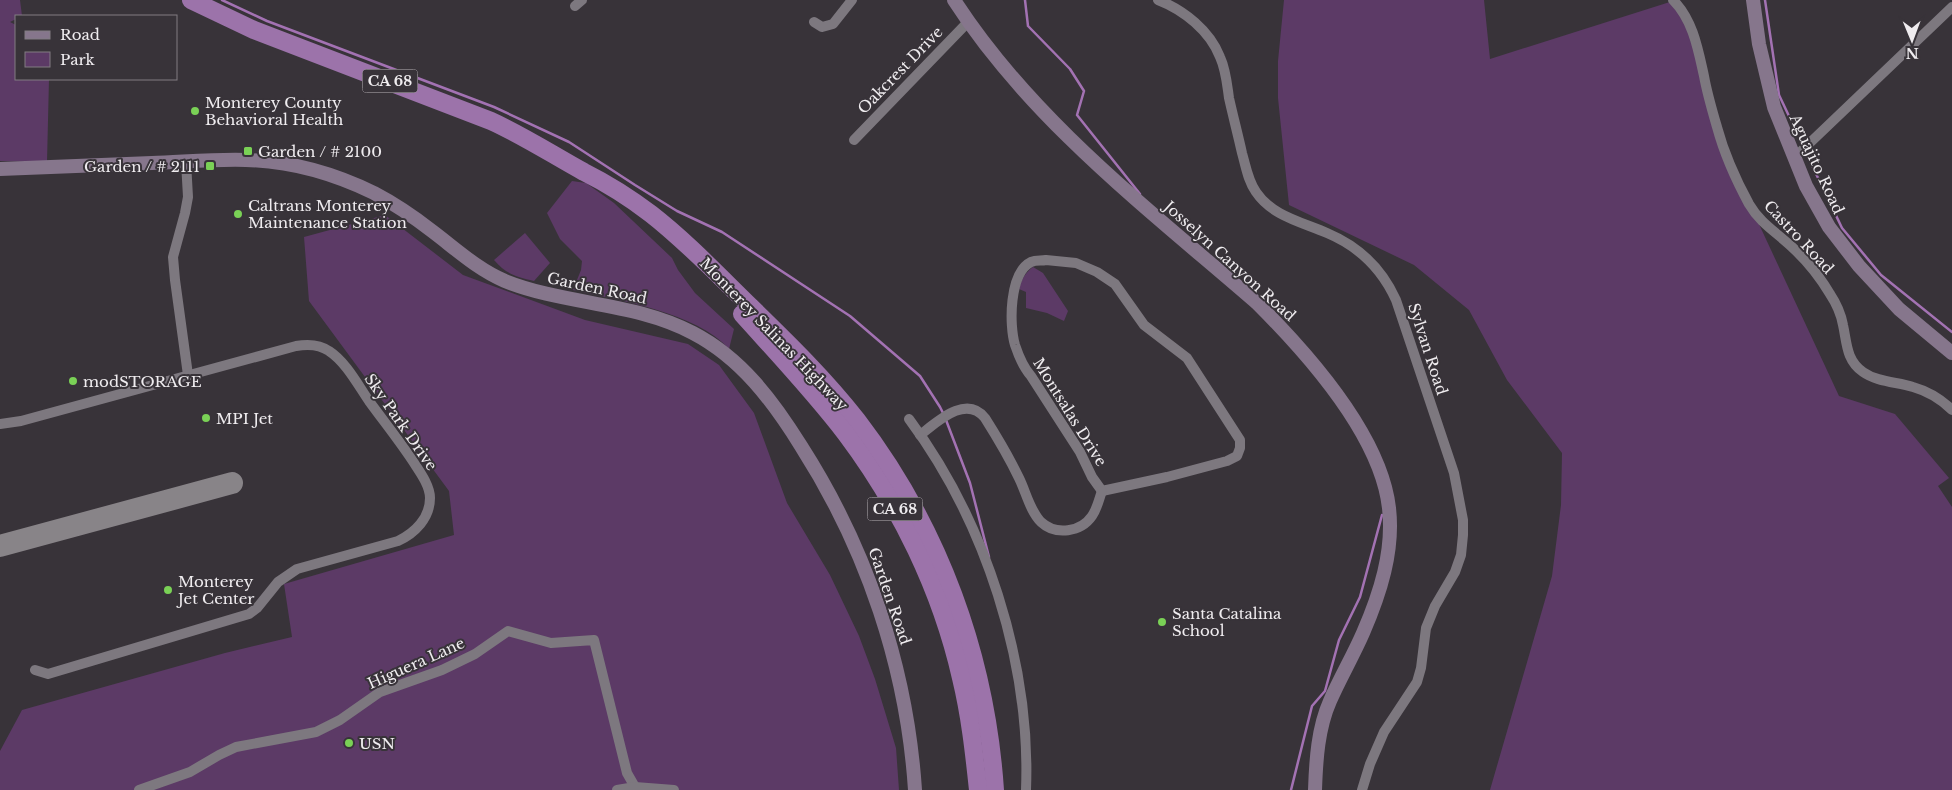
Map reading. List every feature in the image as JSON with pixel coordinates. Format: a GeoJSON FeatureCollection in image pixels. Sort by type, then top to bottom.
{"type":"FeatureCollection","features":[{"type":"Feature","properties":{"kind":"highway","name":"Monterey Salinas Highway"},"geometry":{"type":"LineString","coordinates":[[191,0],[254,30],[491,121],[603,181],[650,214],[767,322],[856,419],[887,463],[930,540],[964,623],[974,657],[985,709],[995,790]]}},
{"type":"Feature","properties":{"kind":"highway","name":"Monterey Salinas Highway"},"geometry":{"type":"LineString","coordinates":[[584,172],[640,214],[714,283],[826,409],[875,475],[916,549],[948,628],[967,704],[978,788]]}},
{"type":"Feature","properties":{"kind":"street"},"geometry":{"type":"LineString","coordinates":[[814,22],[822,27],[833,24],[852,0]]}},
{"type":"Feature","properties":{"kind":"street","name":"Josselyn Canyon Road"},"geometry":{"type":"LineString","coordinates":[[954,0],[968,22],[1013,78],[1081,149],[1258,304],[1284,330],[1330,385],[1358,428],[1376,463],[1386,491],[1389,509],[1390,534],[1386,563],[1374,607],[1325,714],[1317,757],[1316,790]]}},
{"type":"Feature","properties":{"kind":"street","name":"Castro Road"},"geometry":{"type":"LineString","coordinates":[[1673,0],[1689,24],[1700,55],[1718,130],[1744,193],[1759,219],[1792,247],[1829,292],[1838,308],[1848,354],[1855,365],[1870,376],[1916,387],[1933,396],[1952,410]]}},
{"type":"Feature","properties":{"kind":"street","name":"Aguajito Road"},"geometry":{"type":"LineString","coordinates":[[1753,0],[1766,78],[1774,107],[1794,158],[1829,227],[1859,266],[1899,309],[1952,353]]}},
{"type":"Feature","properties":{"kind":"street","name":"Sylvan Road"},"geometry":{"type":"LineString","coordinates":[[1163,1],[1178,9],[1193,21],[1206,35],[1220,57],[1250,183],[1264,203],[1275,211],[1328,233],[1357,250],[1370,261],[1390,286],[1454,473],[1463,520],[1461,555],[1455,572],[1435,606],[1426,628],[1421,668],[1417,682],[1384,732],[1370,764],[1362,790]]}},
{"type":"Feature","properties":{"kind":"street"},"geometry":{"type":"LineString","coordinates":[[1794,158],[1952,6]]}},
{"type":"Feature","properties":{"kind":"street","name":"Oakcrest Drive"},"geometry":{"type":"LineString","coordinates":[[854,140],[968,22]]}},
{"type":"Feature","properties":{"kind":"street","name":"Garden Road"},"geometry":{"type":"LineString","coordinates":[[0,169],[245,160],[290,165],[324,174],[375,194],[404,211],[473,264],[502,280],[552,296],[650,316],[671,323],[707,341],[740,367],[762,390],[790,428],[837,507],[874,593],[893,655],[906,716],[914,790]]}},
{"type":"Feature","properties":{"kind":"street"},"geometry":{"type":"LineString","coordinates":[[186,162],[188,197],[173,257],[188,375]]}},
{"type":"Feature","properties":{"kind":"street","name":"Montsalas Drive"},"geometry":{"type":"LineString","coordinates":[[1030,262],[1076,263],[1097,272],[1115,284],[1144,325],[1187,358],[1240,440],[1240,448],[1234,458],[1167,478],[1102,491],[1092,477],[1080,452],[1032,376],[1025,369],[1015,344],[1013,317],[1015,283],[1021,271],[1030,262]]}},
{"type":"Feature","properties":{"kind":"street","name":"Sky Park Drive"},"geometry":{"type":"LineString","coordinates":[[0,424],[21,421],[296,346],[314,345],[334,355],[350,375],[416,466],[430,496],[426,516],[413,532],[398,541],[297,569],[278,582],[257,608],[249,614],[48,674],[35,670]]}},
{"type":"Feature","properties":{"kind":"street"},"geometry":{"type":"LineString","coordinates":[[920,435],[956,410],[968,408],[980,412],[1006,453],[1035,513],[1042,523],[1050,528],[1065,531],[1082,525],[1092,515],[1102,491]]}},
{"type":"Feature","properties":{"kind":"street"},"geometry":{"type":"LineString","coordinates":[[909,419],[947,477],[970,524],[1005,622],[1017,673],[1022,707],[1026,790]]}},
{"type":"Feature","properties":{"kind":"street","name":"Higuera Lane"},"geometry":{"type":"LineString","coordinates":[[139,790],[190,772],[236,747],[316,732],[340,720],[380,692],[442,670],[475,654],[508,631],[551,643],[594,640],[627,773],[635,786]]}},
{"type":"Feature","properties":{"kind":"street"},"geometry":{"type":"LineString","coordinates":[[617,790],[635,786],[674,790]]}},
{"type":"Feature","properties":{"kind":"green space"},"geometry":{"type":"Polygon","coordinates":[[[0,0],[20,0],[22,15],[15,15],[15,20],[10,22],[15,24],[15,80],[49,80],[47,162],[0,161],[0,0]]]}},
{"type":"Feature","properties":{"kind":"green space"},"geometry":{"type":"Polygon","coordinates":[[[1284,0],[1484,0],[1490,59],[1673,1],[1689,24],[1718,130],[1751,207],[1839,396],[1895,414],[1949,478],[1938,486],[1952,507],[1952,790],[1490,790],[1552,576],[1561,505],[1562,453],[1507,380],[1469,310],[1414,265],[1289,205],[1278,98],[1278,61],[1284,0]]]}},
{"type":"Feature","properties":{"kind":"green space"},"geometry":{"type":"Polygon","coordinates":[[[572,181],[586,183],[614,203],[672,258],[678,270],[695,293],[734,329],[729,349],[715,336],[678,317],[634,304],[573,290],[581,270],[582,261],[560,239],[547,213],[572,181]]]}},
{"type":"Feature","properties":{"kind":"green space"},"geometry":{"type":"Polygon","coordinates":[[[385,215],[463,275],[585,320],[688,344],[719,365],[754,413],[787,503],[830,575],[859,636],[875,679],[896,748],[899,790],[0,790],[0,751],[22,710],[225,653],[292,637],[284,584],[454,535],[449,491],[309,301],[304,237],[385,215]]]}},
{"type":"Feature","properties":{"kind":"green space"},"geometry":{"type":"Polygon","coordinates":[[[525,233],[550,263],[534,281],[512,274],[503,269],[494,260],[525,233]]]}},
{"type":"Feature","properties":{"kind":"green space"},"geometry":{"type":"Polygon","coordinates":[[[1033,267],[1043,273],[1068,311],[1064,321],[1047,313],[1026,308],[1026,292],[1019,289],[1024,277],[1033,267]]]}},
{"type":"Feature","properties":{"kind":"waterway"},"geometry":{"type":"LineString","coordinates":[[222,0],[267,21],[494,107],[569,142],[677,211],[722,232],[850,316],[920,376],[944,415]]}},
{"type":"Feature","properties":{"kind":"waterway"},"geometry":{"type":"LineString","coordinates":[[1025,0],[1028,26],[1070,69],[1084,91],[1077,115],[1140,194]]}},
{"type":"Feature","properties":{"kind":"waterway"},"geometry":{"type":"LineString","coordinates":[[1765,0],[1779,95],[1797,133]]}},
{"type":"Feature","properties":{"kind":"waterway"},"geometry":{"type":"LineString","coordinates":[[1808,157],[1842,228],[1881,275],[1952,332]]}},
{"type":"Feature","properties":{"kind":"waterway"},"geometry":{"type":"LineString","coordinates":[[946,420],[970,483],[989,557]]}},
{"type":"Feature","properties":{"kind":"waterway"},"geometry":{"type":"LineString","coordinates":[[1291,790],[1312,706],[1325,691],[1339,640],[1360,597],[1382,515]]}},
{"type":"Feature","properties":{"kind":"taxiway"},"geometry":{"type":"LineString","coordinates":[[0,546],[232,483]]}},
{"type":"Feature","properties":{"kind":"place","name":"Monterey County Behavioral Health"},"geometry":{"type":"Point","coordinates":[195,111]}},
{"type":"Feature","properties":{"kind":"place","name":"Garden / # 2100"},"geometry":{"type":"Point","coordinates":[248,151]}},
{"type":"Feature","properties":{"kind":"place","name":"Garden / # 2111"},"geometry":{"type":"Point","coordinates":[210,166]}},
{"type":"Feature","properties":{"kind":"place","name":"Caltrans Monterey Maintenance Station"},"geometry":{"type":"Point","coordinates":[238,214]}},
{"type":"Feature","properties":{"kind":"place","name":"modSTORAGE"},"geometry":{"type":"Point","coordinates":[73,381]}},
{"type":"Feature","properties":{"kind":"place","name":"MPI Jet"},"geometry":{"type":"Point","coordinates":[206,418]}},
{"type":"Feature","properties":{"kind":"place","name":"Monterey Jet Center"},"geometry":{"type":"Point","coordinates":[168,590]}},
{"type":"Feature","properties":{"kind":"place","name":"Santa Catalina School"},"geometry":{"type":"Point","coordinates":[1162,622]}},
{"type":"Feature","properties":{"kind":"place","name":"USN"},"geometry":{"type":"Point","coordinates":[349,743]}}]}
